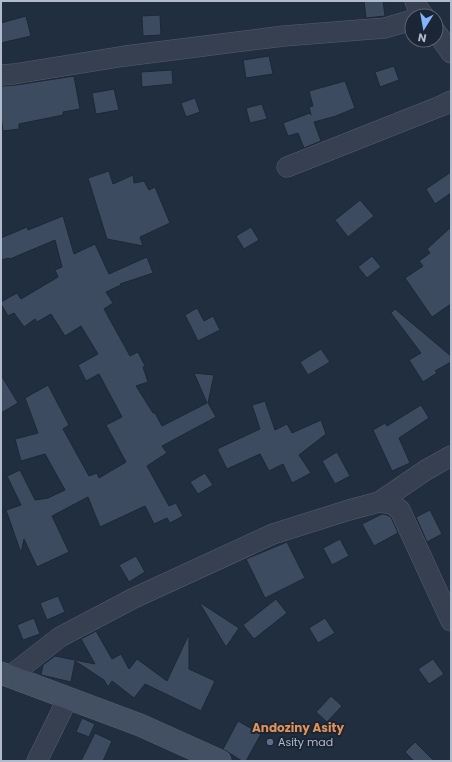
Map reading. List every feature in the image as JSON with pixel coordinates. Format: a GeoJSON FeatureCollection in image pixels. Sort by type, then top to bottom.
{"type":"FeatureCollection","features":[{"type":"Feature","properties":{"kind":"street"},"geometry":{"type":"LineString","coordinates":[[1,75],[125,56],[284,36],[385,28],[404,22]]}},
{"type":"Feature","properties":{"kind":"street"},"geometry":{"type":"LineString","coordinates":[[444,43],[451,53]]}},
{"type":"Feature","properties":{"kind":"street"},"geometry":{"type":"LineString","coordinates":[[287,167],[427,112],[451,101]]}},
{"type":"Feature","properties":{"kind":"street"},"geometry":{"type":"LineString","coordinates":[[6,675],[60,637],[134,598],[273,534],[379,502],[426,470],[451,456]]}},
{"type":"Feature","properties":{"kind":"street"},"geometry":{"type":"LineString","coordinates":[[379,502],[392,504],[400,510],[451,621]]}},
{"type":"Feature","properties":{"kind":"street"},"geometry":{"type":"LineString","coordinates":[[6,675],[140,725],[220,761]]}},
{"type":"Feature","properties":{"kind":"street"},"geometry":{"type":"LineString","coordinates":[[37,761],[68,698]]}},
{"type":"Feature","properties":{"kind":"building"},"geometry":{"type":"Polygon","coordinates":[[[364,1],[383,1],[385,16],[366,18],[364,1]]]}},
{"type":"Feature","properties":{"kind":"building"},"geometry":{"type":"Polygon","coordinates":[[[160,15],[161,35],[143,36],[142,16],[160,15]]]}},
{"type":"Feature","properties":{"kind":"building"},"geometry":{"type":"Polygon","coordinates":[[[26,16],[31,36],[1,43],[1,23],[26,16]]]}},
{"type":"Feature","properties":{"kind":"building"},"geometry":{"type":"Polygon","coordinates":[[[269,56],[273,74],[246,78],[243,60],[269,56]]]}},
{"type":"Feature","properties":{"kind":"building"},"geometry":{"type":"Polygon","coordinates":[[[394,66],[399,80],[380,87],[375,72],[394,66]]]}},
{"type":"Feature","properties":{"kind":"building"},"geometry":{"type":"Polygon","coordinates":[[[172,70],[173,84],[142,87],[141,72],[172,70]]]}},
{"type":"Feature","properties":{"kind":"building"},"geometry":{"type":"Polygon","coordinates":[[[74,76],[80,109],[63,112],[63,115],[19,124],[19,129],[3,131],[1,116],[1,86],[74,76]]]}},
{"type":"Feature","properties":{"kind":"building"},"geometry":{"type":"Polygon","coordinates":[[[345,81],[355,108],[336,116],[314,122],[321,141],[304,148],[298,133],[288,136],[283,123],[310,113],[311,115],[309,107],[313,106],[309,91],[345,81]]]}},
{"type":"Feature","properties":{"kind":"building"},"geometry":{"type":"Polygon","coordinates":[[[114,89],[119,110],[96,114],[92,93],[114,89]]]}},
{"type":"Feature","properties":{"kind":"building"},"geometry":{"type":"Polygon","coordinates":[[[195,98],[200,112],[186,117],[181,103],[195,98]]]}},
{"type":"Feature","properties":{"kind":"building"},"geometry":{"type":"Polygon","coordinates":[[[262,104],[267,119],[250,123],[246,108],[262,104]]]}},
{"type":"Feature","properties":{"kind":"building"},"geometry":{"type":"Polygon","coordinates":[[[109,171],[113,184],[133,175],[134,183],[144,181],[149,190],[155,187],[170,223],[140,237],[143,246],[107,239],[88,178],[109,171]]]}},
{"type":"Feature","properties":{"kind":"building"},"geometry":{"type":"Polygon","coordinates":[[[451,172],[451,193],[435,204],[426,189],[451,172]]]}},
{"type":"Feature","properties":{"kind":"building"},"geometry":{"type":"Polygon","coordinates":[[[360,200],[374,216],[348,237],[335,220],[360,200]]]}},
{"type":"Feature","properties":{"kind":"building"},"geometry":{"type":"Polygon","coordinates":[[[63,216],[74,254],[95,244],[109,274],[147,257],[153,273],[120,284],[121,285],[106,292],[113,303],[104,309],[130,356],[138,352],[145,366],[143,367],[148,382],[136,386],[153,413],[155,413],[162,426],[207,403],[194,373],[214,375],[208,403],[216,417],[162,446],[167,453],[147,466],[169,506],[176,503],[183,516],[170,523],[167,518],[154,524],[145,506],[100,527],[88,497],[52,516],[69,552],[37,567],[24,539],[21,553],[6,510],[21,505],[7,476],[20,470],[35,500],[48,498],[65,490],[45,454],[21,461],[15,439],[38,433],[25,398],[48,385],[69,425],[63,429],[89,476],[97,473],[99,478],[126,462],[106,425],[122,417],[99,374],[86,381],[78,365],[98,354],[81,326],[65,336],[51,314],[37,322],[35,319],[24,327],[14,313],[8,316],[1,304],[1,302],[17,293],[21,299],[58,277],[55,270],[62,267],[55,240],[10,259],[1,260],[1,238],[27,227],[28,230],[63,216]]]}},
{"type":"Feature","properties":{"kind":"building"},"geometry":{"type":"Polygon","coordinates":[[[251,227],[259,240],[244,249],[236,236],[251,227]]]}},
{"type":"Feature","properties":{"kind":"building"},"geometry":{"type":"Polygon","coordinates":[[[451,227],[451,304],[432,317],[405,278],[423,266],[419,261],[430,253],[427,249],[451,227]]]}},
{"type":"Feature","properties":{"kind":"building"},"geometry":{"type":"Polygon","coordinates":[[[372,256],[381,267],[367,278],[358,267],[372,256]]]}},
{"type":"Feature","properties":{"kind":"building"},"geometry":{"type":"Polygon","coordinates":[[[197,308],[204,321],[213,316],[220,330],[198,341],[185,315],[197,308]]]}},
{"type":"Feature","properties":{"kind":"building"},"geometry":{"type":"Polygon","coordinates":[[[395,309],[451,356],[451,362],[435,371],[437,373],[423,382],[409,360],[421,353],[391,313],[395,309]]]}},
{"type":"Feature","properties":{"kind":"building"},"geometry":{"type":"Polygon","coordinates":[[[321,349],[330,362],[308,375],[300,362],[321,349]]]}},
{"type":"Feature","properties":{"kind":"building"},"geometry":{"type":"Polygon","coordinates":[[[1,375],[18,403],[1,413],[1,375]]]}},
{"type":"Feature","properties":{"kind":"building"},"geometry":{"type":"Polygon","coordinates":[[[265,401],[275,430],[287,424],[292,433],[321,420],[326,434],[299,455],[311,473],[292,483],[283,464],[269,471],[260,454],[227,469],[217,449],[260,429],[252,405],[265,401]]]}},
{"type":"Feature","properties":{"kind":"building"},"geometry":{"type":"Polygon","coordinates":[[[421,405],[429,418],[399,438],[410,463],[392,471],[373,430],[385,423],[387,426],[421,405]]]}},
{"type":"Feature","properties":{"kind":"building"},"geometry":{"type":"Polygon","coordinates":[[[337,452],[350,476],[335,484],[322,461],[337,452]]]}},
{"type":"Feature","properties":{"kind":"building"},"geometry":{"type":"Polygon","coordinates":[[[205,473],[213,485],[198,494],[190,482],[205,473]]]}},
{"type":"Feature","properties":{"kind":"building"},"geometry":{"type":"Polygon","coordinates":[[[430,510],[442,534],[427,542],[416,517],[430,510]]]}},
{"type":"Feature","properties":{"kind":"building"},"geometry":{"type":"Polygon","coordinates":[[[382,514],[391,517],[398,533],[374,546],[362,524],[382,514]]]}},
{"type":"Feature","properties":{"kind":"building"},"geometry":{"type":"Polygon","coordinates":[[[340,539],[349,556],[332,565],[323,548],[340,539]]]}},
{"type":"Feature","properties":{"kind":"building"},"geometry":{"type":"Polygon","coordinates":[[[287,542],[305,578],[265,598],[246,559],[287,542]]]}},
{"type":"Feature","properties":{"kind":"building"},"geometry":{"type":"Polygon","coordinates":[[[136,556],[145,572],[129,582],[119,565],[136,556]]]}},
{"type":"Feature","properties":{"kind":"building"},"geometry":{"type":"Polygon","coordinates":[[[58,596],[65,612],[47,620],[40,603],[58,596]]]}},
{"type":"Feature","properties":{"kind":"building"},"geometry":{"type":"Polygon","coordinates":[[[276,599],[287,613],[254,639],[243,625],[276,599]]]}},
{"type":"Feature","properties":{"kind":"building"},"geometry":{"type":"Polygon","coordinates":[[[199,602],[239,628],[226,647],[199,602]]]}},
{"type":"Feature","properties":{"kind":"building"},"geometry":{"type":"Polygon","coordinates":[[[34,618],[40,634],[23,640],[17,625],[34,618]]]}},
{"type":"Feature","properties":{"kind":"building"},"geometry":{"type":"Polygon","coordinates":[[[325,618],[335,633],[318,643],[309,628],[325,618]]]}},
{"type":"Feature","properties":{"kind":"building"},"geometry":{"type":"Polygon","coordinates":[[[96,631],[112,659],[121,654],[129,669],[137,659],[167,681],[189,634],[189,669],[215,681],[201,711],[145,684],[134,698],[112,681],[108,687],[104,680],[75,661],[71,682],[41,675],[43,665],[55,656],[95,664],[81,639],[96,631]]]}},
{"type":"Feature","properties":{"kind":"building"},"geometry":{"type":"Polygon","coordinates":[[[433,659],[444,674],[429,684],[418,669],[433,659]]]}},
{"type":"Feature","properties":{"kind":"building"},"geometry":{"type":"Polygon","coordinates":[[[331,696],[342,706],[327,722],[316,712],[331,696]]]}},
{"type":"Feature","properties":{"kind":"building"},"geometry":{"type":"Polygon","coordinates":[[[82,718],[95,724],[89,737],[76,732],[82,718]]]}},
{"type":"Feature","properties":{"kind":"building"},"geometry":{"type":"Polygon","coordinates":[[[238,721],[261,734],[246,761],[242,761],[223,749],[238,721]]]}},
{"type":"Feature","properties":{"kind":"building"},"geometry":{"type":"Polygon","coordinates":[[[95,733],[112,741],[103,761],[81,761],[95,733]]]}},
{"type":"Feature","properties":{"kind":"building"},"geometry":{"type":"Polygon","coordinates":[[[415,742],[434,761],[414,761],[405,752],[415,742]]]}},
{"type":"Feature","properties":{"kind":"place","name":"Asity mad"},"geometry":{"type":"Point","coordinates":[270,742]}},
{"type":"Feature","properties":{"kind":"district","name":"Andoziny Asity"},"geometry":{"type":"Point","coordinates":[298,727]}}]}
